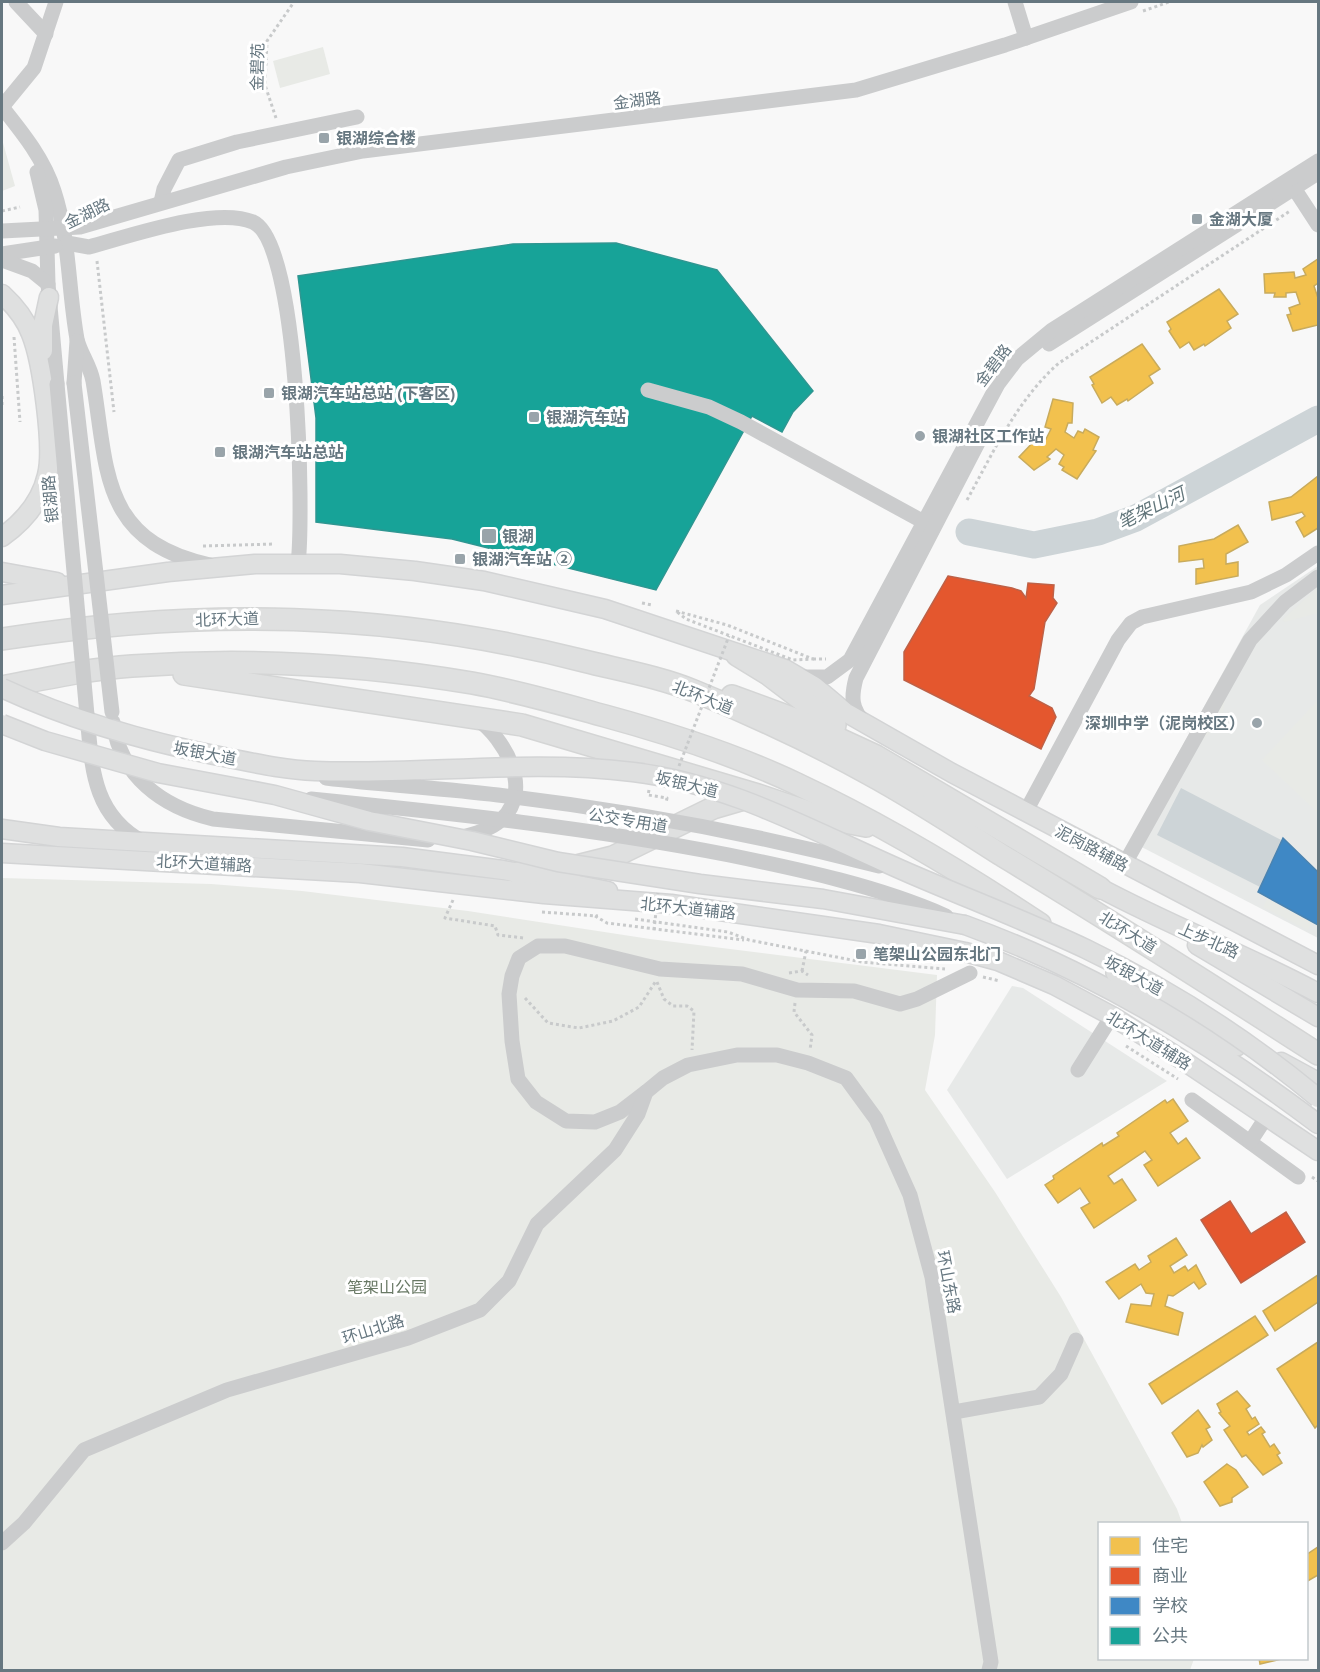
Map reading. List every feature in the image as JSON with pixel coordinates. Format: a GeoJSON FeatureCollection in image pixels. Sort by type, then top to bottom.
{"type":"FeatureCollection","features":[{"type":"Feature","properties":{"kind":"highway","name":"北环大道"},"geometry":{"type":"LineString","coordinates":[[2,639],[84,628],[227,618],[315,619],[427,630],[532,648],[691,689],[826,752],[902,792],[1318,1054]]}},
{"type":"Feature","properties":{"kind":"highway"},"geometry":{"type":"LineString","coordinates":[[2,625],[84,628]]}},
{"type":"Feature","properties":{"kind":"highway"},"geometry":{"type":"LineString","coordinates":[[733,645],[810,708],[864,744],[876,756]]}},
{"type":"Feature","properties":{"kind":"highway"},"geometry":{"type":"LineString","coordinates":[[2,688],[130,666],[228,663],[317,665],[473,683],[588,711],[707,747],[797,784],[886,829],[958,870],[1183,1014],[1318,1090]]}},
{"type":"Feature","properties":{"kind":"highway"},"geometry":{"type":"LineString","coordinates":[[130,666],[522,724],[758,795],[829,819],[886,829]]}},
{"type":"Feature","properties":{"kind":"highway"},"geometry":{"type":"LineString","coordinates":[[691,689],[736,697],[764,706],[820,729],[876,756],[1100,888]]}},
{"type":"Feature","properties":{"kind":"highway"},"geometry":{"type":"LineString","coordinates":[[518,873],[577,866],[613,857],[713,808],[758,795]]}},
{"type":"Feature","properties":{"kind":"main road"},"geometry":{"type":"LineString","coordinates":[[2,537],[29,511],[47,477],[50,454],[50,388],[43,325],[48,290]]}},
{"type":"Feature","properties":{"kind":"main road"},"geometry":{"type":"LineString","coordinates":[[2,294],[19,313],[32,336],[50,388]]}},
{"type":"Feature","properties":{"kind":"main road"},"geometry":{"type":"LineString","coordinates":[[2,595],[218,567],[298,564],[415,571],[521,588],[733,645],[801,677],[867,726]]}},
{"type":"Feature","properties":{"kind":"main road"},"geometry":{"type":"LineString","coordinates":[[2,572],[73,585]]}},
{"type":"Feature","properties":{"kind":"main road","name":"坂银大道"},"geometry":{"type":"LineString","coordinates":[[2,688],[36,704],[141,739],[284,769],[380,772],[606,769],[691,783],[760,806],[1085,949],[1186,1003],[1256,1048],[1318,1082]]}},
{"type":"Feature","properties":{"kind":"main road","name":"坂银大道"},"geometry":{"type":"LineString","coordinates":[[2,724],[45,741],[114,762],[275,795],[369,821],[472,841],[558,862],[690,883],[823,899],[965,925],[1037,954],[1168,1022],[1242,1069],[1318,1124]]}},
{"type":"Feature","properties":{"kind":"main road","name":"泥岗路辅路"},"geometry":{"type":"LineString","coordinates":[[867,726],[1025,813],[1318,965]]}},
{"type":"Feature","properties":{"kind":"main road"},"geometry":{"type":"LineString","coordinates":[[2,829],[59,837],[402,857],[518,873],[671,904]]}},
{"type":"Feature","properties":{"kind":"main road","name":"北环大道辅路"},"geometry":{"type":"LineString","coordinates":[[2,853],[360,873],[544,894],[671,904],[879,934],[965,952],[1034,976],[1112,1016],[1318,1151]]}},
{"type":"Feature","properties":{"kind":"main road","name":"上步北路"},"geometry":{"type":"LineString","coordinates":[[1100,888],[1224,953],[1318,993]]}},
{"type":"Feature","properties":{"kind":"main road"},"geometry":{"type":"LineString","coordinates":[[1224,953],[1318,1017]]}},
{"type":"Feature","properties":{"kind":"main road"},"geometry":{"type":"LineString","coordinates":[[1256,1048],[1318,1098]]}},
{"type":"Feature","properties":{"kind":"street"},"geometry":{"type":"LineString","coordinates":[[16,2],[46,33]]}},
{"type":"Feature","properties":{"kind":"street"},"geometry":{"type":"LineString","coordinates":[[56,2],[34,68],[2,107],[44,167],[66,236],[77,341],[74,382],[112,712],[119,749],[133,774],[156,795],[188,812],[213,819],[432,840],[452,839],[487,828],[500,820],[513,799],[515,786],[513,770],[504,746],[488,727],[466,714]]}},
{"type":"Feature","properties":{"kind":"street"},"geometry":{"type":"LineString","coordinates":[[1015,2],[1026,38]]}},
{"type":"Feature","properties":{"kind":"street","name":"金湖路"},"geometry":{"type":"LineString","coordinates":[[2,254],[48,247],[80,227],[140,208],[286,167],[354,153],[856,90],[1026,38],[1131,2]]}},
{"type":"Feature","properties":{"kind":"street"},"geometry":{"type":"LineString","coordinates":[[161,202],[164,189],[179,160],[274,134],[357,117]]}},
{"type":"Feature","properties":{"kind":"street"},"geometry":{"type":"LineString","coordinates":[[24,136],[41,183],[47,229],[48,290]]}},
{"type":"Feature","properties":{"kind":"street","name":"金碧路"},"geometry":{"type":"LineString","coordinates":[[867,726],[854,707],[852,699],[856,678],[994,391],[1017,359],[1052,330],[1291,184],[1318,161]]}},
{"type":"Feature","properties":{"kind":"street","name":"金碧路"},"geometry":{"type":"LineString","coordinates":[[1291,184],[1318,173]]}},
{"type":"Feature","properties":{"kind":"street"},"geometry":{"type":"LineString","coordinates":[[1291,184],[1318,225]]}},
{"type":"Feature","properties":{"kind":"street"},"geometry":{"type":"LineString","coordinates":[[66,236],[89,248],[224,216],[255,223],[264,231],[272,245],[281,279],[299,413],[302,532],[298,564]]}},
{"type":"Feature","properties":{"kind":"street","name":"金湖路"},"geometry":{"type":"LineString","coordinates":[[2,231],[47,229],[66,236]]}},
{"type":"Feature","properties":{"kind":"street"},"geometry":{"type":"LineString","coordinates":[[2,260],[32,271],[48,290]]}},
{"type":"Feature","properties":{"kind":"street"},"geometry":{"type":"LineString","coordinates":[[77,341],[89,363],[107,477],[126,516],[162,548],[184,559],[218,567]]}},
{"type":"Feature","properties":{"kind":"street","name":"银湖路"},"geometry":{"type":"LineString","coordinates":[[50,388],[92,767],[100,795],[114,819],[127,833],[144,842]]}},
{"type":"Feature","properties":{"kind":"street"},"geometry":{"type":"LineString","coordinates":[[648,390],[691,401],[734,418],[929,525]]}},
{"type":"Feature","properties":{"kind":"street","name":"金碧路"},"geometry":{"type":"LineString","coordinates":[[801,677],[827,677],[850,660],[929,525]]}},
{"type":"Feature","properties":{"kind":"street"},"geometry":{"type":"LineString","coordinates":[[1025,813],[1118,640],[1131,623],[1154,613],[1251,592],[1286,575],[1318,553]]}},
{"type":"Feature","properties":{"kind":"street"},"geometry":{"type":"LineString","coordinates":[[1124,865],[1250,640],[1285,602],[1318,577]]}},
{"type":"Feature","properties":{"kind":"street","name":"公交专用道"},"geometry":{"type":"LineString","coordinates":[[284,769],[366,783],[495,794],[590,807],[813,849],[911,874]]}},
{"type":"Feature","properties":{"kind":"street","name":"公交专用道"},"geometry":{"type":"LineString","coordinates":[[275,795],[462,814],[704,850],[824,877],[933,911],[965,925]]}},
{"type":"Feature","properties":{"kind":"street"},"geometry":{"type":"LineString","coordinates":[[688,1065],[663,1078],[620,1112],[595,1122],[567,1122],[536,1102],[518,1079],[512,1041],[509,994],[512,976],[519,958],[538,946],[565,946],[658,975],[742,974],[797,990],[854,991],[900,1004],[917,999],[970,973]]}},
{"type":"Feature","properties":{"kind":"street"},"geometry":{"type":"LineString","coordinates":[[1078,1070],[1112,1016]]}},
{"type":"Feature","properties":{"kind":"street","name":"环山东路"},"geometry":{"type":"LineString","coordinates":[[688,1065],[737,1055],[777,1055],[808,1063],[846,1078],[876,1119],[910,1195],[932,1277],[991,1662],[989,1671]]}},
{"type":"Feature","properties":{"kind":"street","name":"环山北路"},"geometry":{"type":"LineString","coordinates":[[2,1543],[24,1522],[84,1450],[228,1390],[408,1338],[480,1310],[509,1281],[537,1224],[615,1150],[638,1114],[646,1092]]}},
{"type":"Feature","properties":{"kind":"street"},"geometry":{"type":"LineString","coordinates":[[1192,1100],[1298,1177]]}},
{"type":"Feature","properties":{"kind":"street"},"geometry":{"type":"LineString","coordinates":[[1250,1142],[1267,1116]]}},
{"type":"Feature","properties":{"kind":"street"},"geometry":{"type":"LineString","coordinates":[[954,1412],[1039,1397],[1061,1374],[1076,1340]]}},
{"type":"Feature","properties":{"kind":"path","name":"金碧苑"},"geometry":{"type":"LineString","coordinates":[[274,134],[273,120],[276,120],[265,85],[267,41],[294,2]]}},
{"type":"Feature","properties":{"kind":"path"},"geometry":{"type":"LineString","coordinates":[[2,212],[20,207]]}},
{"type":"Feature","properties":{"kind":"path"},"geometry":{"type":"LineString","coordinates":[[965,503],[1009,424],[1034,387],[1053,369],[1290,211]]}},
{"type":"Feature","properties":{"kind":"path"},"geometry":{"type":"LineString","coordinates":[[96,262],[115,423]]}},
{"type":"Feature","properties":{"kind":"path"},"geometry":{"type":"LineString","coordinates":[[13,330],[20,422]]}},
{"type":"Feature","properties":{"kind":"path"},"geometry":{"type":"LineString","coordinates":[[2,396],[2,405]]}},
{"type":"Feature","properties":{"kind":"path"},"geometry":{"type":"LineString","coordinates":[[200,546],[275,544]]}},
{"type":"Feature","properties":{"kind":"path"},"geometry":{"type":"LineString","coordinates":[[686,619],[676,611],[716,621],[813,659],[793,660]]}},
{"type":"Feature","properties":{"kind":"path"},"geometry":{"type":"LineString","coordinates":[[676,773],[733,645]]}},
{"type":"Feature","properties":{"kind":"path"},"geometry":{"type":"LineString","coordinates":[[453,900],[445,918],[495,926],[498,935],[538,940],[538,946]]}},
{"type":"Feature","properties":{"kind":"path"},"geometry":{"type":"LineString","coordinates":[[594,916],[607,923],[727,940],[749,940],[862,962],[970,973],[1011,984]]}},
{"type":"Feature","properties":{"kind":"path"},"geometry":{"type":"LineString","coordinates":[[789,972],[802,971],[806,951]]}},
{"type":"Feature","properties":{"kind":"path"},"geometry":{"type":"LineString","coordinates":[[512,976],[528,1004],[548,1023],[579,1028],[613,1021],[639,1007],[658,975]]}},
{"type":"Feature","properties":{"kind":"path"},"geometry":{"type":"LineString","coordinates":[[658,975],[664,999],[673,1006],[687,1006],[694,1011],[695,1035],[688,1065]]}},
{"type":"Feature","properties":{"kind":"path"},"geometry":{"type":"LineString","coordinates":[[797,990],[794,1012],[812,1035],[808,1063]]}},
{"type":"Feature","properties":{"kind":"path"},"geometry":{"type":"LineString","coordinates":[[1120,1042],[1186,1084]]}},
{"type":"Feature","properties":{"kind":"shaded area","name":"深圳中学（泥岗校区）"},"geometry":{"type":"Polygon","coordinates":[[[1318,566],[1318,938],[1130,841],[1260,605],[1318,566]]]}},
{"type":"Feature","properties":{"kind":"shaded area"},"geometry":{"type":"Polygon","coordinates":[[[1181,788],[1287,843],[1264,889],[1157,835],[1181,788]]]}},
{"type":"Feature","properties":{"kind":"shaded area"},"geometry":{"type":"Polygon","coordinates":[[[1012,986],[1023,988],[1167,1081],[1007,1179],[947,1090],[1012,986]]]}},
{"type":"Feature","properties":{"kind":"green space"},"geometry":{"type":"Polygon","coordinates":[[[323,47],[330,74],[280,88],[273,61],[323,47]]]}},
{"type":"Feature","properties":{"kind":"green space"},"geometry":{"type":"Polygon","coordinates":[[[2,139],[15,186],[2,191],[2,139]]]}},
{"type":"Feature","properties":{"kind":"green space"},"geometry":{"type":"Polygon","coordinates":[[[1317,588],[1318,613],[1285,622],[1282,620],[1317,588]]]}},
{"type":"Feature","properties":{"kind":"green space"},"geometry":{"type":"Polygon","coordinates":[[[1226,693],[1222,719],[1202,741],[1226,693]]]}},
{"type":"Feature","properties":{"kind":"green space"},"geometry":{"type":"Polygon","coordinates":[[[1318,700],[1318,813],[1262,760],[1318,700]]]}},
{"type":"Feature","properties":{"kind":"green space","name":"笔架山公园"},"geometry":{"type":"Polygon","coordinates":[[[2,878],[211,884],[302,891],[468,911],[650,939],[937,975],[935,1035],[925,1090],[995,1192],[1061,1297],[1177,1509],[1182,1522],[1098,1522],[1098,1660],[1194,1660],[1190,1670],[2,1670],[2,878]]]}},
{"type":"Feature","properties":{"kind":"green space"},"geometry":{"type":"Polygon","coordinates":[[[1267,899],[1312,922],[1308,930],[1263,907],[1267,899]]]}},
{"type":"Feature","properties":{"kind":"building: 住宅"},"geometry":{"type":"Polygon","coordinates":[[[1318,259],[1318,283],[1314,286],[1318,298],[1318,325],[1293,331],[1287,315],[1291,314],[1289,308],[1300,304],[1296,292],[1286,293],[1286,297],[1274,297],[1275,293],[1265,293],[1264,274],[1294,272],[1295,278],[1306,275],[1303,269],[1318,259]]]}},
{"type":"Feature","properties":{"kind":"building: 住宅"},"geometry":{"type":"Polygon","coordinates":[[[1219,289],[1238,314],[1227,321],[1231,328],[1205,346],[1204,344],[1194,350],[1189,342],[1180,348],[1169,331],[1171,329],[1167,322],[1219,289]]]}},
{"type":"Feature","properties":{"kind":"building: 住宅"},"geometry":{"type":"Polygon","coordinates":[[[1142,344],[1160,369],[1149,376],[1153,383],[1128,401],[1127,399],[1117,405],[1111,397],[1102,403],[1090,377],[1142,344]]]}},
{"type":"Feature","properties":{"kind":"building: 住宅"},"geometry":{"type":"Polygon","coordinates":[[[1053,399],[1073,403],[1072,423],[1068,423],[1065,432],[1074,438],[1078,431],[1083,433],[1085,429],[1099,437],[1093,450],[1096,451],[1077,479],[1062,470],[1064,467],[1059,464],[1064,455],[1056,449],[1047,457],[1050,459],[1034,470],[1019,457],[1040,435],[1046,439],[1051,429],[1045,427],[1053,399]]]}},
{"type":"Feature","properties":{"kind":"building: 住宅"},"geometry":{"type":"Polygon","coordinates":[[[1318,476],[1318,528],[1304,537],[1296,522],[1305,516],[1302,512],[1272,520],[1269,502],[1291,497],[1318,476]]]}},
{"type":"Feature","properties":{"kind":"building: 住宅"},"geometry":{"type":"Polygon","coordinates":[[[1238,525],[1248,542],[1226,554],[1226,564],[1238,562],[1238,576],[1196,584],[1196,569],[1204,568],[1203,559],[1179,562],[1179,546],[1214,539],[1238,525]]]}},
{"type":"Feature","properties":{"kind":"building: 住宅"},"geometry":{"type":"Polygon","coordinates":[[[916,654],[932,662],[936,654],[1040,707],[1038,713],[1054,721],[1044,740],[1039,737],[1035,745],[981,717],[984,710],[969,703],[966,710],[910,681],[914,672],[908,669],[916,654]]]}},
{"type":"Feature","properties":{"kind":"building: 住宅"},"geometry":{"type":"Polygon","coordinates":[[[1173,1099],[1188,1121],[1170,1133],[1178,1144],[1186,1138],[1200,1158],[1158,1186],[1144,1165],[1152,1160],[1145,1151],[1108,1176],[1114,1184],[1122,1179],[1136,1200],[1094,1228],[1081,1208],[1090,1203],[1080,1188],[1058,1203],[1045,1185],[1054,1179],[1053,1176],[1102,1143],[1103,1146],[1119,1136],[1117,1133],[1165,1100],[1167,1103],[1173,1099]]]}},
{"type":"Feature","properties":{"kind":"building: 住宅"},"geometry":{"type":"Polygon","coordinates":[[[1176,1238],[1187,1255],[1170,1266],[1174,1273],[1185,1266],[1188,1271],[1196,1265],[1206,1284],[1199,1289],[1194,1282],[1173,1296],[1168,1295],[1165,1306],[1183,1313],[1178,1335],[1126,1322],[1131,1304],[1151,1306],[1154,1294],[1146,1293],[1141,1284],[1119,1299],[1106,1282],[1135,1264],[1139,1270],[1151,1262],[1148,1256],[1176,1238]]]}},
{"type":"Feature","properties":{"kind":"building: 住宅"},"geometry":{"type":"Polygon","coordinates":[[[1318,1275],[1318,1302],[1275,1331],[1263,1311],[1318,1275]]]}},
{"type":"Feature","properties":{"kind":"building: 住宅"},"geometry":{"type":"Polygon","coordinates":[[[1255,1316],[1268,1335],[1162,1404],[1149,1384],[1255,1316]]]}},
{"type":"Feature","properties":{"kind":"building: 住宅"},"geometry":{"type":"Polygon","coordinates":[[[1318,1342],[1318,1425],[1315,1428],[1277,1369],[1318,1342]]]}},
{"type":"Feature","properties":{"kind":"building: 住宅"},"geometry":{"type":"Polygon","coordinates":[[[1237,1391],[1250,1406],[1246,1409],[1252,1419],[1255,1417],[1259,1424],[1247,1432],[1249,1435],[1261,1427],[1265,1432],[1262,1434],[1270,1447],[1274,1444],[1280,1453],[1277,1455],[1282,1463],[1263,1475],[1246,1455],[1242,1457],[1224,1430],[1230,1426],[1219,1413],[1221,1412],[1217,1404],[1237,1391]]]}},
{"type":"Feature","properties":{"kind":"building: 住宅"},"geometry":{"type":"Polygon","coordinates":[[[1198,1410],[1210,1427],[1206,1429],[1212,1440],[1203,1447],[1202,1445],[1198,1453],[1187,1457],[1172,1433],[1198,1410]]]}},
{"type":"Feature","properties":{"kind":"building: 住宅"},"geometry":{"type":"Polygon","coordinates":[[[1227,1464],[1236,1470],[1248,1487],[1232,1498],[1232,1502],[1220,1506],[1204,1482],[1227,1464]]]}},
{"type":"Feature","properties":{"kind":"building: 住宅"},"geometry":{"type":"Polygon","coordinates":[[[1318,1547],[1318,1575],[1308,1581],[1308,1554],[1318,1547]]]}},
{"type":"Feature","properties":{"kind":"building: 住宅"},"geometry":{"type":"Polygon","coordinates":[[[1259,1660],[1278,1660],[1260,1664],[1259,1660]]]}},
{"type":"Feature","properties":{"kind":"building: 商业"},"geometry":{"type":"Polygon","coordinates":[[[948,576],[1012,588],[1021,591],[1026,598],[1028,583],[1054,585],[1053,598],[1057,603],[1045,622],[1034,689],[1029,696],[1052,708],[1056,717],[1041,749],[904,680],[904,652],[948,576]]]}},
{"type":"Feature","properties":{"kind":"building: 商业"},"geometry":{"type":"Polygon","coordinates":[[[1230,1201],[1251,1234],[1286,1212],[1305,1242],[1241,1283],[1201,1220],[1230,1201]]]}},
{"type":"Feature","properties":{"kind":"building: 学校"},"geometry":{"type":"Polygon","coordinates":[[[1283,838],[1318,872],[1318,925],[1258,892],[1283,838]]]}},
{"type":"Feature","properties":{"kind":"building: 公共","name":"银湖汽车站"},"geometry":{"type":"Polygon","coordinates":[[[616,243],[717,270],[813,391],[793,412],[782,432],[752,416],[656,590],[452,539],[316,522],[316,418],[298,276],[513,244],[616,243]]]}},
{"type":"Feature","properties":{"kind":"waterway","name":"笔架山河"},"geometry":{"type":"LineString","coordinates":[[969,532],[1034,545],[1098,532],[1136,518],[1318,419]]}},
{"type":"Feature","properties":{"kind":"place","name":"银湖综合楼"},"geometry":{"type":"Point","coordinates":[324,138]}},
{"type":"Feature","properties":{"kind":"place","name":"金湖大厦"},"geometry":{"type":"Point","coordinates":[1197,219]}},
{"type":"Feature","properties":{"kind":"place","name":"银湖汽车站总站 (下客区)"},"geometry":{"type":"Point","coordinates":[269,393]}},
{"type":"Feature","properties":{"kind":"place","name":"银湖汽车站"},"geometry":{"type":"Point","coordinates":[534,417]}},
{"type":"Feature","properties":{"kind":"place","name":"银湖社区工作站"},"geometry":{"type":"Point","coordinates":[920,436]}},
{"type":"Feature","properties":{"kind":"place","name":"银湖汽车站总站"},"geometry":{"type":"Point","coordinates":[220,452]}},
{"type":"Feature","properties":{"kind":"place","name":"银湖"},"geometry":{"type":"Point","coordinates":[489,536]}},
{"type":"Feature","properties":{"kind":"place","name":"银湖汽车站 ②"},"geometry":{"type":"Point","coordinates":[460,559]}},
{"type":"Feature","properties":{"kind":"place","name":"深圳中学（泥岗校区）"},"geometry":{"type":"Point","coordinates":[1257,723]}},
{"type":"Feature","properties":{"kind":"place","name":"笔架山公园东北门"},"geometry":{"type":"Point","coordinates":[861,954]}}]}
